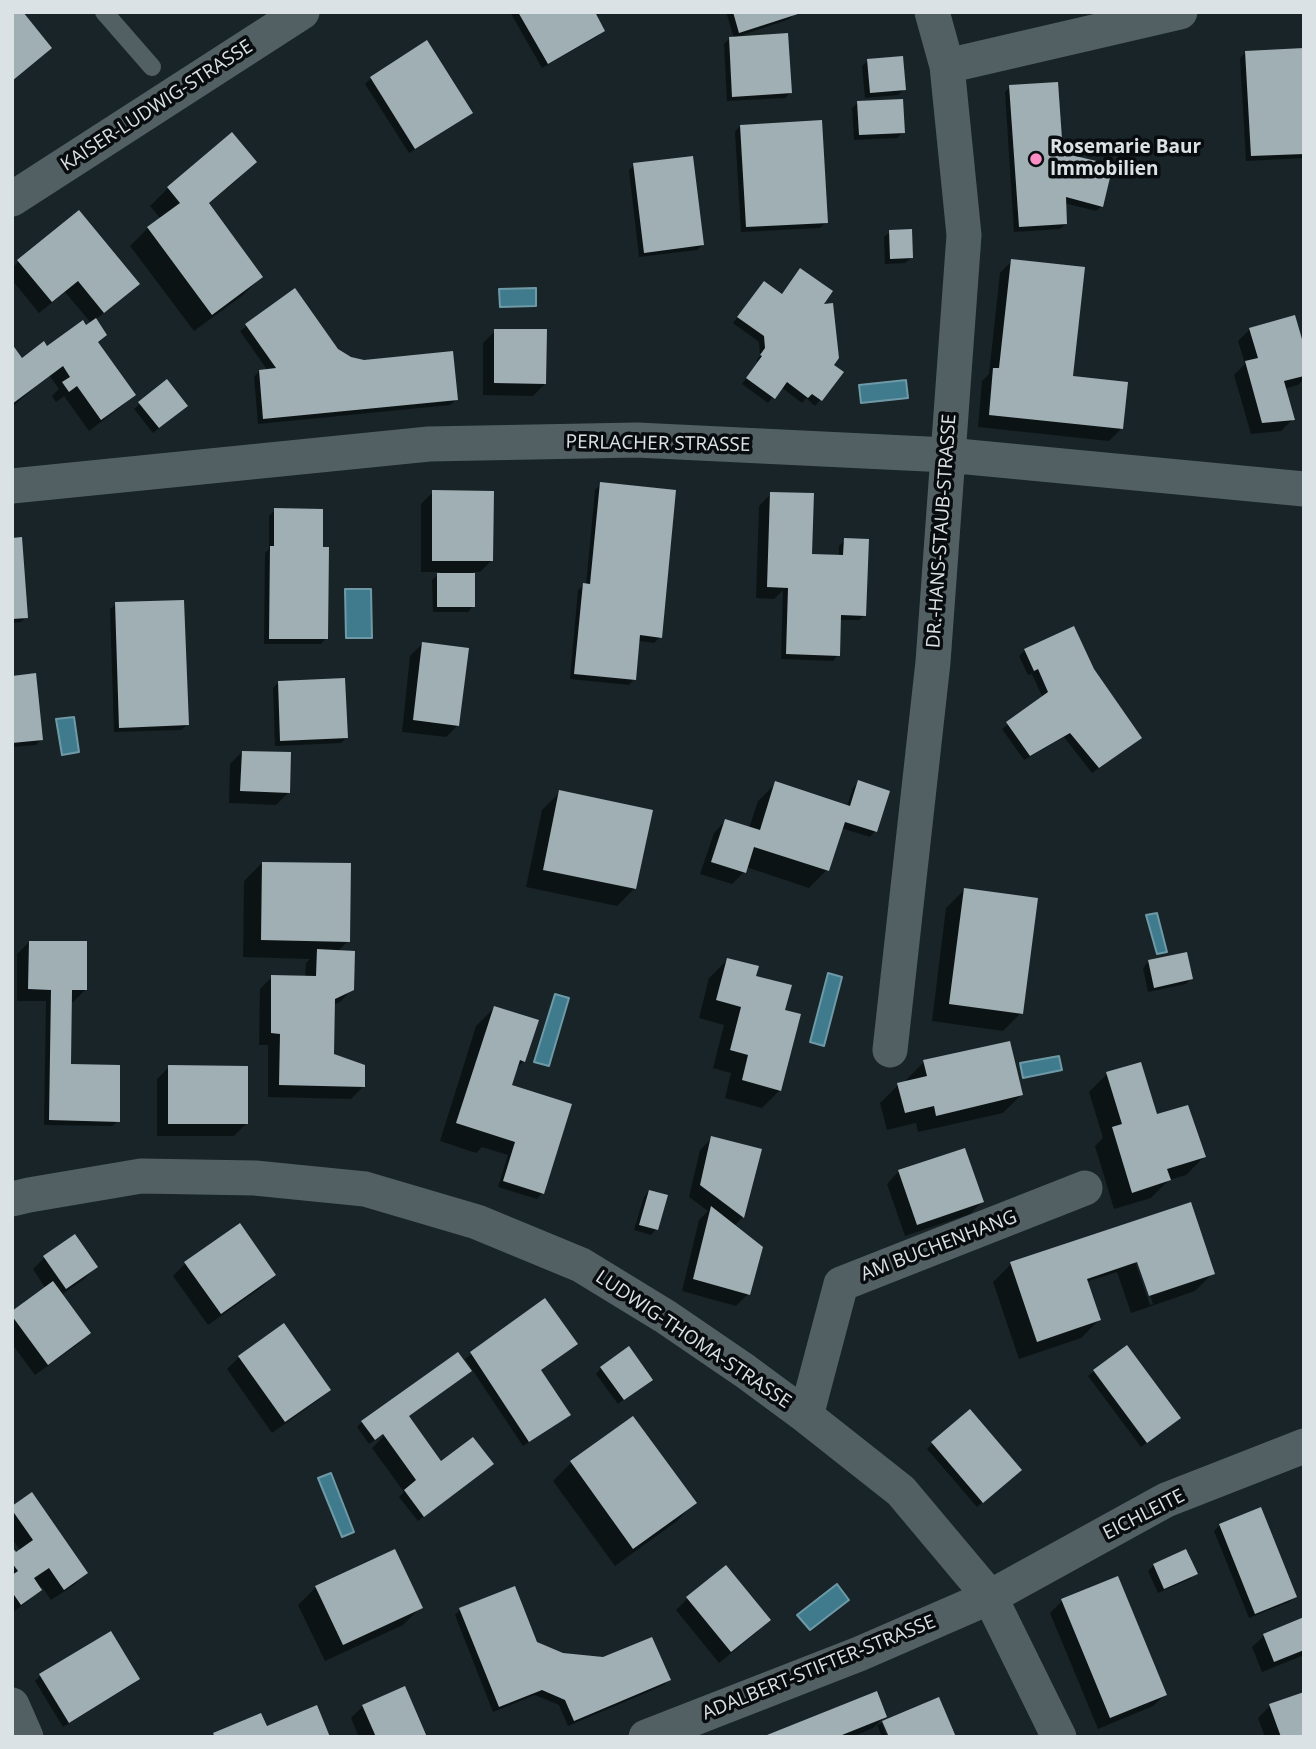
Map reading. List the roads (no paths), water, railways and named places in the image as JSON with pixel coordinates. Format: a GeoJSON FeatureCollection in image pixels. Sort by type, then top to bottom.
{"type":"FeatureCollection","features":[{"type":"Feature","properties":{"kind":"street","name":"KAISER-LUDWIG-STRASSE"},"geometry":{"type":"LineString","coordinates":[[12,200],[302,12]]}},
{"type":"Feature","properties":{"kind":"street","name":"DR.-HANS-STAUB-STRASSE"},"geometry":{"type":"LineString","coordinates":[[890,1050],[933,662],[964,235],[947,66],[932,12]]}},
{"type":"Feature","properties":{"kind":"street"},"geometry":{"type":"LineString","coordinates":[[947,66],[1180,12]]}},
{"type":"Feature","properties":{"kind":"street","name":"PERLACHER STRASSE"},"geometry":{"type":"LineString","coordinates":[[12,486],[429,444],[637,440],[947,455],[1304,489]]}},
{"type":"Feature","properties":{"kind":"street","name":"LUDWIG-THOMA-STRASSE"},"geometry":{"type":"LineString","coordinates":[[12,1199],[141,1176],[255,1178],[365,1189],[477,1222],[582,1265],[745,1371],[901,1491],[990,1597],[1059,1737]]}},
{"type":"Feature","properties":{"kind":"street","name":"AM BUCHENHANG"},"geometry":{"type":"LineString","coordinates":[[806,1416],[841,1284],[1085,1188]]}},
{"type":"Feature","properties":{"kind":"street","name":"EICHLEITE"},"geometry":{"type":"LineString","coordinates":[[990,1597],[1166,1500],[1304,1446]]}},
{"type":"Feature","properties":{"kind":"street","name":"ADALBERT-STIFTER-STRASSE"},"geometry":{"type":"LineString","coordinates":[[646,1737],[859,1654],[990,1597]]}},
{"type":"Feature","properties":{"kind":"street"},"geometry":{"type":"LineString","coordinates":[[12,1706],[26,1737]]}},
{"type":"Feature","properties":{"kind":"lane"},"geometry":{"type":"LineString","coordinates":[[104,12],[152,67]]}},
{"type":"Feature","properties":{"kind":"water"},"geometry":{"type":"Polygon","coordinates":[[[536,288],[536,306],[500,307],[499,289],[536,288]]]}},
{"type":"Feature","properties":{"kind":"water"},"geometry":{"type":"Polygon","coordinates":[[[906,380],[908,398],[861,403],[859,385],[906,380]]]}},
{"type":"Feature","properties":{"kind":"water"},"geometry":{"type":"Polygon","coordinates":[[[345,589],[371,589],[372,638],[346,638],[345,589]]]}},
{"type":"Feature","properties":{"kind":"water"},"geometry":{"type":"Polygon","coordinates":[[[74,717],[79,752],[62,755],[56,719],[74,717]]]}},
{"type":"Feature","properties":{"kind":"water"},"geometry":{"type":"Polygon","coordinates":[[[1157,913],[1167,952],[1157,954],[1146,915],[1157,913]]]}},
{"type":"Feature","properties":{"kind":"water"},"geometry":{"type":"Polygon","coordinates":[[[828,973],[842,977],[824,1046],[810,1042],[828,973]]]}},
{"type":"Feature","properties":{"kind":"water"},"geometry":{"type":"Polygon","coordinates":[[[555,994],[569,998],[549,1066],[534,1062],[555,994]]]}},
{"type":"Feature","properties":{"kind":"water"},"geometry":{"type":"Polygon","coordinates":[[[1059,1056],[1062,1070],[1023,1078],[1020,1063],[1059,1056]]]}},
{"type":"Feature","properties":{"kind":"water"},"geometry":{"type":"Polygon","coordinates":[[[331,1473],[354,1532],[342,1537],[318,1478],[331,1473]]]}},
{"type":"Feature","properties":{"kind":"water"},"geometry":{"type":"Polygon","coordinates":[[[837,1584],[849,1600],[810,1630],[797,1615],[837,1584]]]}},
{"type":"Feature","properties":{"kind":"place","name":"Rosemarie Baur Immobilien"},"geometry":{"type":"Point","coordinates":[1036,159]}}]}
